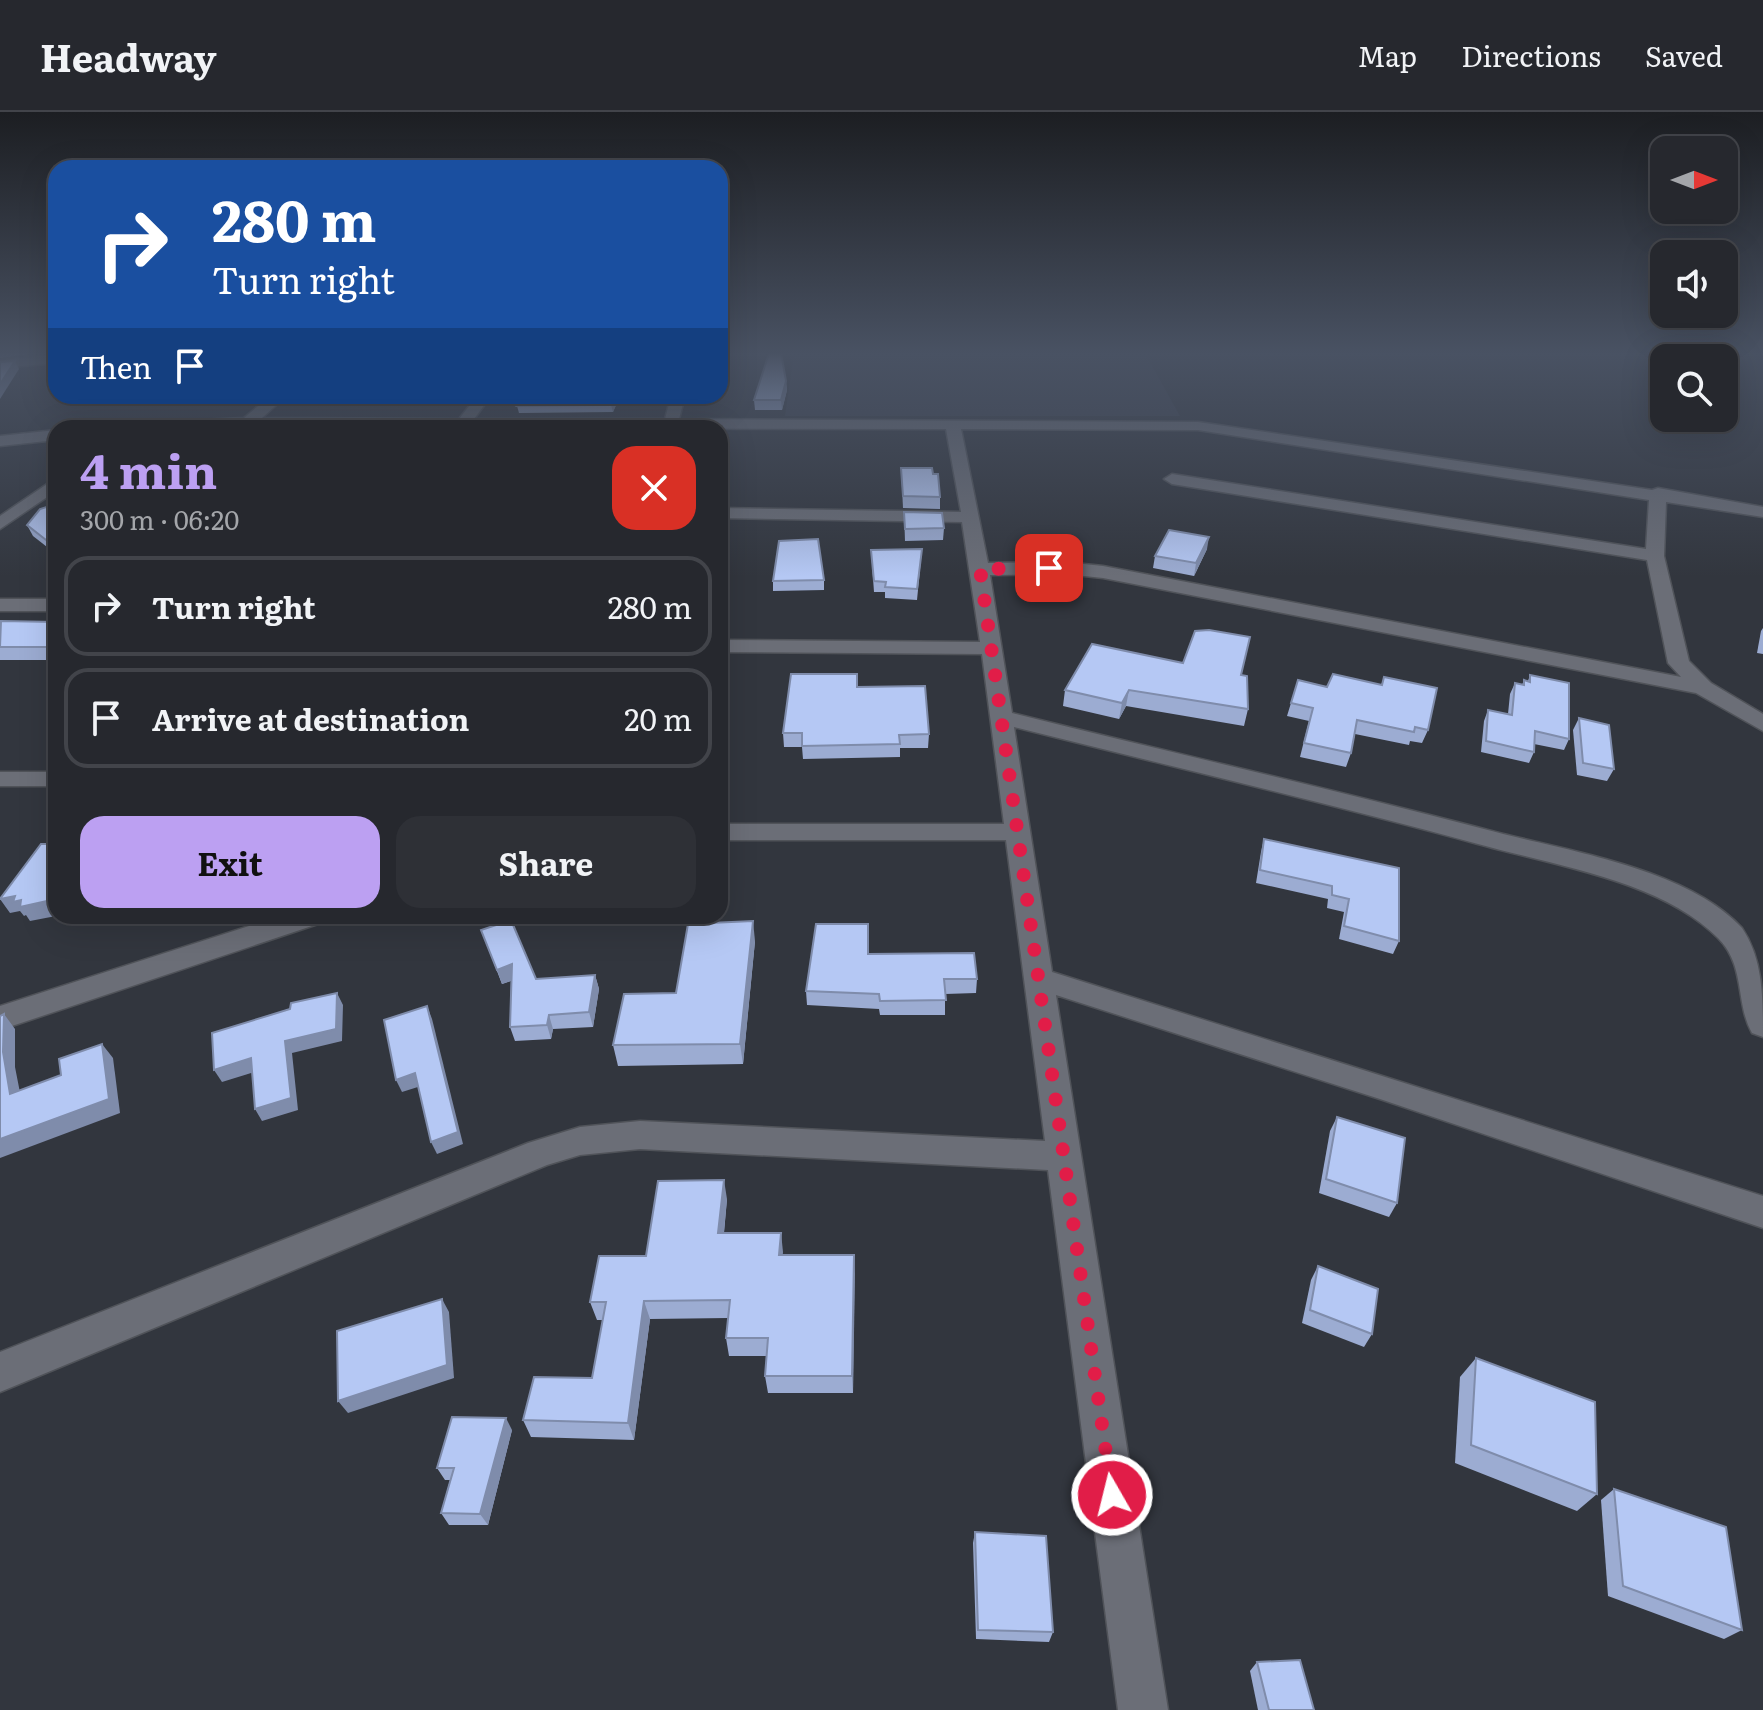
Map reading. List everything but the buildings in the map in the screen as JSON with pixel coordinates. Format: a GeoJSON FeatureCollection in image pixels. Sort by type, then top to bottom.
{"type":"FeatureCollection","features":[{"type":"Feature","properties":{"kind":"street"},"geometry":{"type":"LineString","coordinates":[[954,428],[980,569],[1143,1710]]}},
{"type":"Feature","properties":{"kind":"street"},"geometry":{"type":"LineString","coordinates":[[1209,428],[1658,493],[1763,512]]}},
{"type":"Feature","properties":{"kind":"street"},"geometry":{"type":"LineString","coordinates":[[0,441],[48,436]]}},
{"type":"Feature","properties":{"kind":"street"},"geometry":{"type":"LineString","coordinates":[[1172,479],[1655,556]]}},
{"type":"Feature","properties":{"kind":"street"},"geometry":{"type":"LineString","coordinates":[[0,524],[48,490]]}},
{"type":"Feature","properties":{"kind":"street"},"geometry":{"type":"LineString","coordinates":[[1658,493],[1655,556],[1679,663],[1703,688],[1763,724]]}},
{"type":"Feature","properties":{"kind":"street"},"geometry":{"type":"LineString","coordinates":[[728,513],[971,517]]}},
{"type":"Feature","properties":{"kind":"street"},"geometry":{"type":"LineString","coordinates":[[980,569],[1065,568],[1103,572],[1703,688]]}},
{"type":"Feature","properties":{"kind":"street"},"geometry":{"type":"LineString","coordinates":[[0,605],[48,605]]}},
{"type":"Feature","properties":{"kind":"street"},"geometry":{"type":"LineString","coordinates":[[728,646],[990,648]]}},
{"type":"Feature","properties":{"kind":"street"},"geometry":{"type":"LineString","coordinates":[[1000,717],[1458,830],[1609,872],[1668,894],[1720,924],[1742,947],[1756,973],[1763,1025]]}},
{"type":"Feature","properties":{"kind":"street"},"geometry":{"type":"LineString","coordinates":[[0,779],[48,779]]}},
{"type":"Feature","properties":{"kind":"street"},"geometry":{"type":"LineString","coordinates":[[728,832],[1016,832]]}},
{"type":"Feature","properties":{"kind":"street"},"geometry":{"type":"LineString","coordinates":[[0,1018],[287,924]]}},
{"type":"Feature","properties":{"kind":"street"},"geometry":{"type":"LineString","coordinates":[[1037,978],[1385,1087],[1763,1212]]}},
{"type":"Feature","properties":{"kind":"street"},"geometry":{"type":"LineString","coordinates":[[0,1372],[540,1153],[580,1141],[640,1135],[1063,1156]]}},
{"type":"Feature","properties":{"kind":"route"},"geometry":{"type":"LineString","coordinates":[[1049,568],[980,569],[1112,1495]]}}]}
